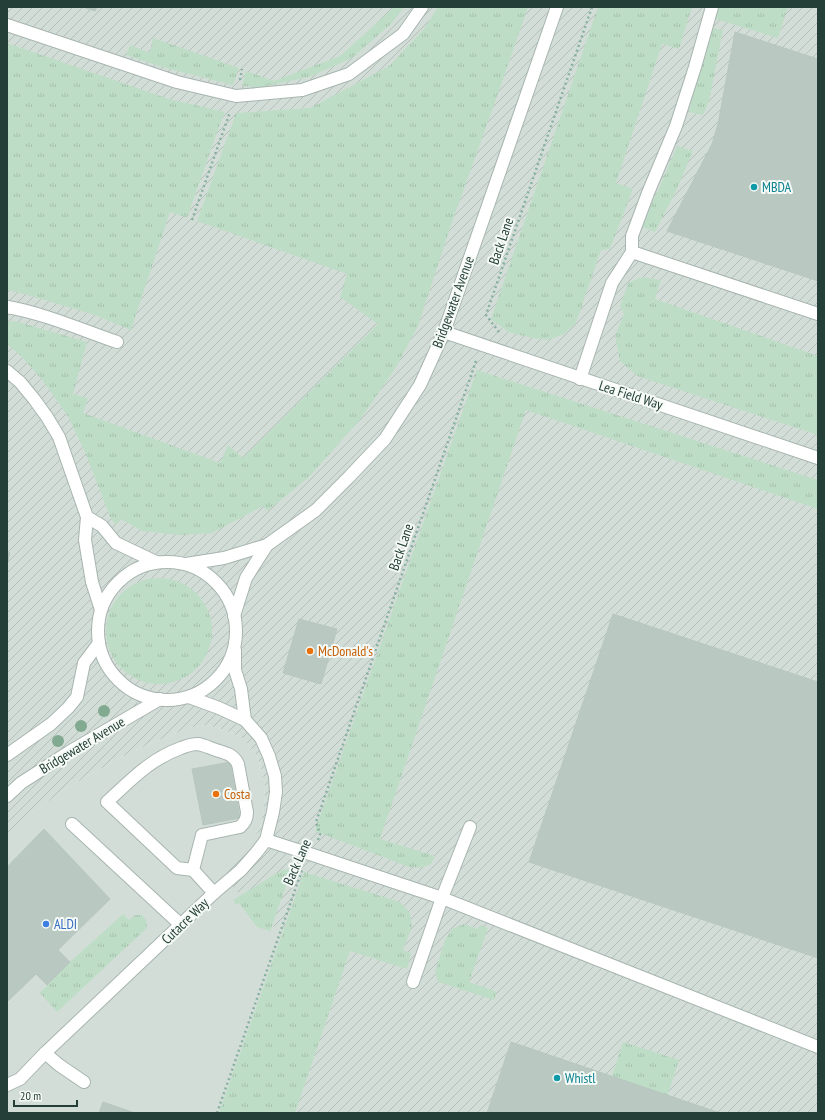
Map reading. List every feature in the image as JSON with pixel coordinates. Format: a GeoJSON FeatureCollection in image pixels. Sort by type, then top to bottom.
{"type":"FeatureCollection","features":[{"type":"Feature","properties":{"kind":"street"},"geometry":{"type":"LineString","coordinates":[[7,25],[177,82],[236,96],[302,90],[349,74],[403,34],[422,7]]}},
{"type":"Feature","properties":{"kind":"street","name":"Bridgewater Avenue"},"geometry":{"type":"LineString","coordinates":[[186,564],[203,572],[217,583],[228,599],[234,616],[236,628],[235,641],[229,660],[217,677],[206,688],[189,697],[160,699],[143,695],[127,687],[114,675],[105,660],[99,643],[98,626],[101,610],[107,596],[116,584],[126,575],[156,562],[186,564],[224,558],[267,545],[316,510],[385,438],[420,385],[444,332],[557,7]]}},
{"type":"Feature","properties":{"kind":"street"},"geometry":{"type":"LineString","coordinates":[[580,379],[612,283],[632,252],[632,236],[648,192],[676,126],[712,7]]}},
{"type":"Feature","properties":{"kind":"street"},"geometry":{"type":"LineString","coordinates":[[632,252],[818,314]]}},
{"type":"Feature","properties":{"kind":"street"},"geometry":{"type":"LineString","coordinates":[[7,308],[30,312],[117,342]]}},
{"type":"Feature","properties":{"kind":"street","name":"Lea Field Way"},"geometry":{"type":"LineString","coordinates":[[444,332],[818,458]]}},
{"type":"Feature","properties":{"kind":"street"},"geometry":{"type":"LineString","coordinates":[[7,371],[20,382],[34,399],[59,437],[87,517],[86,540],[92,582],[101,610]]}},
{"type":"Feature","properties":{"kind":"street"},"geometry":{"type":"LineString","coordinates":[[87,517],[102,526],[116,543],[156,562]]}},
{"type":"Feature","properties":{"kind":"street","name":"Bridgewater Avenue"},"geometry":{"type":"LineString","coordinates":[[234,616],[246,578],[267,545]]}},
{"type":"Feature","properties":{"kind":"street"},"geometry":{"type":"LineString","coordinates":[[235,641],[235,670],[241,689],[245,720]]}},
{"type":"Feature","properties":{"kind":"street"},"geometry":{"type":"LineString","coordinates":[[7,755],[51,724],[68,708],[77,697],[84,664],[99,643]]}},
{"type":"Feature","properties":{"kind":"street","name":"Cutacre Way"},"geometry":{"type":"LineString","coordinates":[[7,1085],[20,1079],[44,1053],[214,893],[241,870],[266,840],[276,792],[269,756],[261,738],[245,720],[220,708],[189,697]]}},
{"type":"Feature","properties":{"kind":"street","name":"Bridgewater Avenue"},"geometry":{"type":"LineString","coordinates":[[7,796],[20,783],[69,752],[160,699]]}},
{"type":"Feature","properties":{"kind":"street"},"geometry":{"type":"LineString","coordinates":[[193,870],[202,835],[240,827],[247,818],[238,764],[235,758],[230,754],[199,744],[190,745],[161,757],[140,772],[107,802],[177,868],[193,870],[214,893]]}},
{"type":"Feature","properties":{"kind":"street"},"geometry":{"type":"LineString","coordinates":[[72,824],[181,925]]}},
{"type":"Feature","properties":{"kind":"street"},"geometry":{"type":"LineString","coordinates":[[413,982],[442,898],[470,827]]}},
{"type":"Feature","properties":{"kind":"street"},"geometry":{"type":"LineString","coordinates":[[266,840],[313,854],[442,898],[818,1047]]}},
{"type":"Feature","properties":{"kind":"street"},"geometry":{"type":"LineString","coordinates":[[44,1053],[84,1082]]}},
{"type":"Feature","properties":{"kind":"path","name":"Back Lane"},"geometry":{"type":"LineString","coordinates":[[496,349],[500,334],[486,315],[592,7]]}},
{"type":"Feature","properties":{"kind":"path"},"geometry":{"type":"LineString","coordinates":[[192,220],[236,96],[242,69]]}},
{"type":"Feature","properties":{"kind":"path","name":"Back Lane"},"geometry":{"type":"LineString","coordinates":[[217,1113],[302,870],[311,861],[320,834],[316,822],[476,359]]}},
{"type":"Feature","properties":{"kind":"shaded area"},"geometry":{"type":"Polygon","coordinates":[[[7,7],[818,7],[818,1113],[221,1113],[287,931],[263,923],[221,872],[243,851],[260,829],[264,806],[265,782],[257,756],[244,739],[225,730],[207,725],[188,728],[131,752],[68,787],[20,822],[7,835],[7,7]]]}},
{"type":"Feature","properties":{"kind":"shaded area"},"geometry":{"type":"Polygon","coordinates":[[[207,725],[225,730],[244,739],[257,756],[265,782],[264,806],[260,829],[243,851],[222,872],[287,931],[221,1113],[7,1113],[7,835],[20,822],[68,787],[131,752],[188,728],[207,725]]]}},
{"type":"Feature","properties":{"kind":"green space"},"geometry":{"type":"Polygon","coordinates":[[[393,7],[404,7],[391,24],[352,58],[309,77],[261,87],[242,86],[246,71],[274,81],[340,56],[393,7]]]}},
{"type":"Feature","properties":{"kind":"green space"},"geometry":{"type":"Polygon","coordinates":[[[438,7],[528,7],[452,222],[418,326],[395,369],[359,421],[308,478],[267,511],[263,506],[212,533],[180,535],[142,531],[121,519],[116,525],[111,519],[85,452],[67,415],[43,381],[22,357],[7,344],[7,322],[15,321],[87,342],[73,394],[88,398],[83,413],[220,463],[228,445],[243,458],[378,324],[340,297],[347,274],[197,221],[236,113],[310,108],[389,66],[423,30],[438,7]]]}},
{"type":"Feature","properties":{"kind":"green space"},"geometry":{"type":"Polygon","coordinates":[[[598,7],[692,7],[679,49],[662,44],[616,183],[633,189],[610,249],[601,250],[576,323],[564,334],[548,340],[532,338],[508,332],[491,319],[598,7]]]}},
{"type":"Feature","properties":{"kind":"green space"},"geometry":{"type":"Polygon","coordinates":[[[716,7],[788,7],[778,38],[712,18],[716,7]]]}},
{"type":"Feature","properties":{"kind":"green space"},"geometry":{"type":"Polygon","coordinates":[[[709,27],[723,30],[709,101],[703,115],[689,112],[709,27]]]}},
{"type":"Feature","properties":{"kind":"green space"},"geometry":{"type":"Polygon","coordinates":[[[153,38],[239,68],[233,85],[162,67],[126,55],[130,45],[150,53],[153,38]]]}},
{"type":"Feature","properties":{"kind":"green space"},"geometry":{"type":"Polygon","coordinates":[[[7,43],[169,99],[225,112],[187,218],[170,212],[131,330],[95,315],[7,290],[7,43]]]}},
{"type":"Feature","properties":{"kind":"green space"},"geometry":{"type":"Polygon","coordinates":[[[677,146],[693,151],[675,193],[655,232],[640,226],[658,191],[677,146]]]}},
{"type":"Feature","properties":{"kind":"green space"},"geometry":{"type":"Polygon","coordinates":[[[642,277],[661,280],[655,299],[818,356],[818,435],[637,376],[620,361],[615,336],[624,314],[620,306],[628,283],[642,277]]]}},
{"type":"Feature","properties":{"kind":"green space"},"geometry":{"type":"Polygon","coordinates":[[[477,370],[818,480],[818,509],[526,410],[380,839],[435,856],[431,864],[421,868],[409,867],[315,831],[477,370]]]}},
{"type":"Feature","properties":{"kind":"green space"},"geometry":{"type":"Polygon","coordinates":[[[159,578],[179,582],[197,593],[208,611],[212,631],[208,651],[197,669],[179,680],[159,684],[139,680],[121,669],[110,651],[106,631],[110,611],[121,593],[139,582],[159,578]]]}},
{"type":"Feature","properties":{"kind":"green space"},"geometry":{"type":"Polygon","coordinates":[[[292,869],[270,931],[257,927],[239,903],[236,905],[233,900],[282,870],[292,869]]]}},
{"type":"Feature","properties":{"kind":"green space"},"geometry":{"type":"Polygon","coordinates":[[[304,872],[400,902],[410,913],[412,926],[403,950],[411,953],[407,969],[350,951],[295,1113],[219,1113],[304,872]]]}},
{"type":"Feature","properties":{"kind":"green space"},"geometry":{"type":"Polygon","coordinates":[[[123,914],[129,920],[135,915],[142,915],[146,920],[147,928],[57,1012],[40,993],[70,962],[123,914]]]}},
{"type":"Feature","properties":{"kind":"green space"},"geometry":{"type":"Polygon","coordinates":[[[464,924],[478,929],[480,925],[488,928],[469,982],[497,992],[494,1000],[438,982],[435,972],[445,940],[452,929],[464,924]]]}},
{"type":"Feature","properties":{"kind":"green space"},"geometry":{"type":"Polygon","coordinates":[[[623,1042],[679,1060],[666,1100],[610,1082],[623,1042]]]}},
{"type":"Feature","properties":{"kind":"building"},"geometry":{"type":"Polygon","coordinates":[[[83,7],[97,7],[95,11],[83,7]]]}},
{"type":"Feature","properties":{"kind":"building","name":"MBDA"},"geometry":{"type":"Polygon","coordinates":[[[735,32],[818,59],[818,281],[667,231],[712,144],[718,124],[735,32]]]}},
{"type":"Feature","properties":{"kind":"building"},"geometry":{"type":"Polygon","coordinates":[[[7,552],[10,553],[7,565],[7,552]]]}},
{"type":"Feature","properties":{"kind":"building"},"geometry":{"type":"Polygon","coordinates":[[[613,614],[818,682],[818,958],[529,862],[613,614]]]}},
{"type":"Feature","properties":{"kind":"building","name":"McDonald's"},"geometry":{"type":"Polygon","coordinates":[[[299,619],[337,629],[321,684],[283,673],[299,619]]]}},
{"type":"Feature","properties":{"kind":"building","name":"Costa"},"geometry":{"type":"Polygon","coordinates":[[[230,762],[240,818],[203,825],[192,769],[230,762]]]}},
{"type":"Feature","properties":{"kind":"building","name":"ALDI"},"geometry":{"type":"Polygon","coordinates":[[[44,829],[110,899],[58,950],[70,962],[47,985],[36,974],[7,1002],[7,867],[44,829]]]}},
{"type":"Feature","properties":{"kind":"building","name":"Whistl"},"geometry":{"type":"Polygon","coordinates":[[[511,1042],[720,1113],[487,1113],[511,1042]]]}},
{"type":"Feature","properties":{"kind":"building"},"geometry":{"type":"Polygon","coordinates":[[[103,1102],[135,1113],[99,1113],[103,1102]]]}},
{"type":"Feature","properties":{"kind":"place","name":"MBDA"},"geometry":{"type":"Point","coordinates":[754,187]}},
{"type":"Feature","properties":{"kind":"place","name":"McDonald's"},"geometry":{"type":"Point","coordinates":[310,651]}},
{"type":"Feature","properties":{"kind":"place","name":"Costa"},"geometry":{"type":"Point","coordinates":[216,794]}},
{"type":"Feature","properties":{"kind":"place","name":"ALDI"},"geometry":{"type":"Point","coordinates":[46,924]}},
{"type":"Feature","properties":{"kind":"place","name":"Whistl"},"geometry":{"type":"Point","coordinates":[557,1078]}}]}
